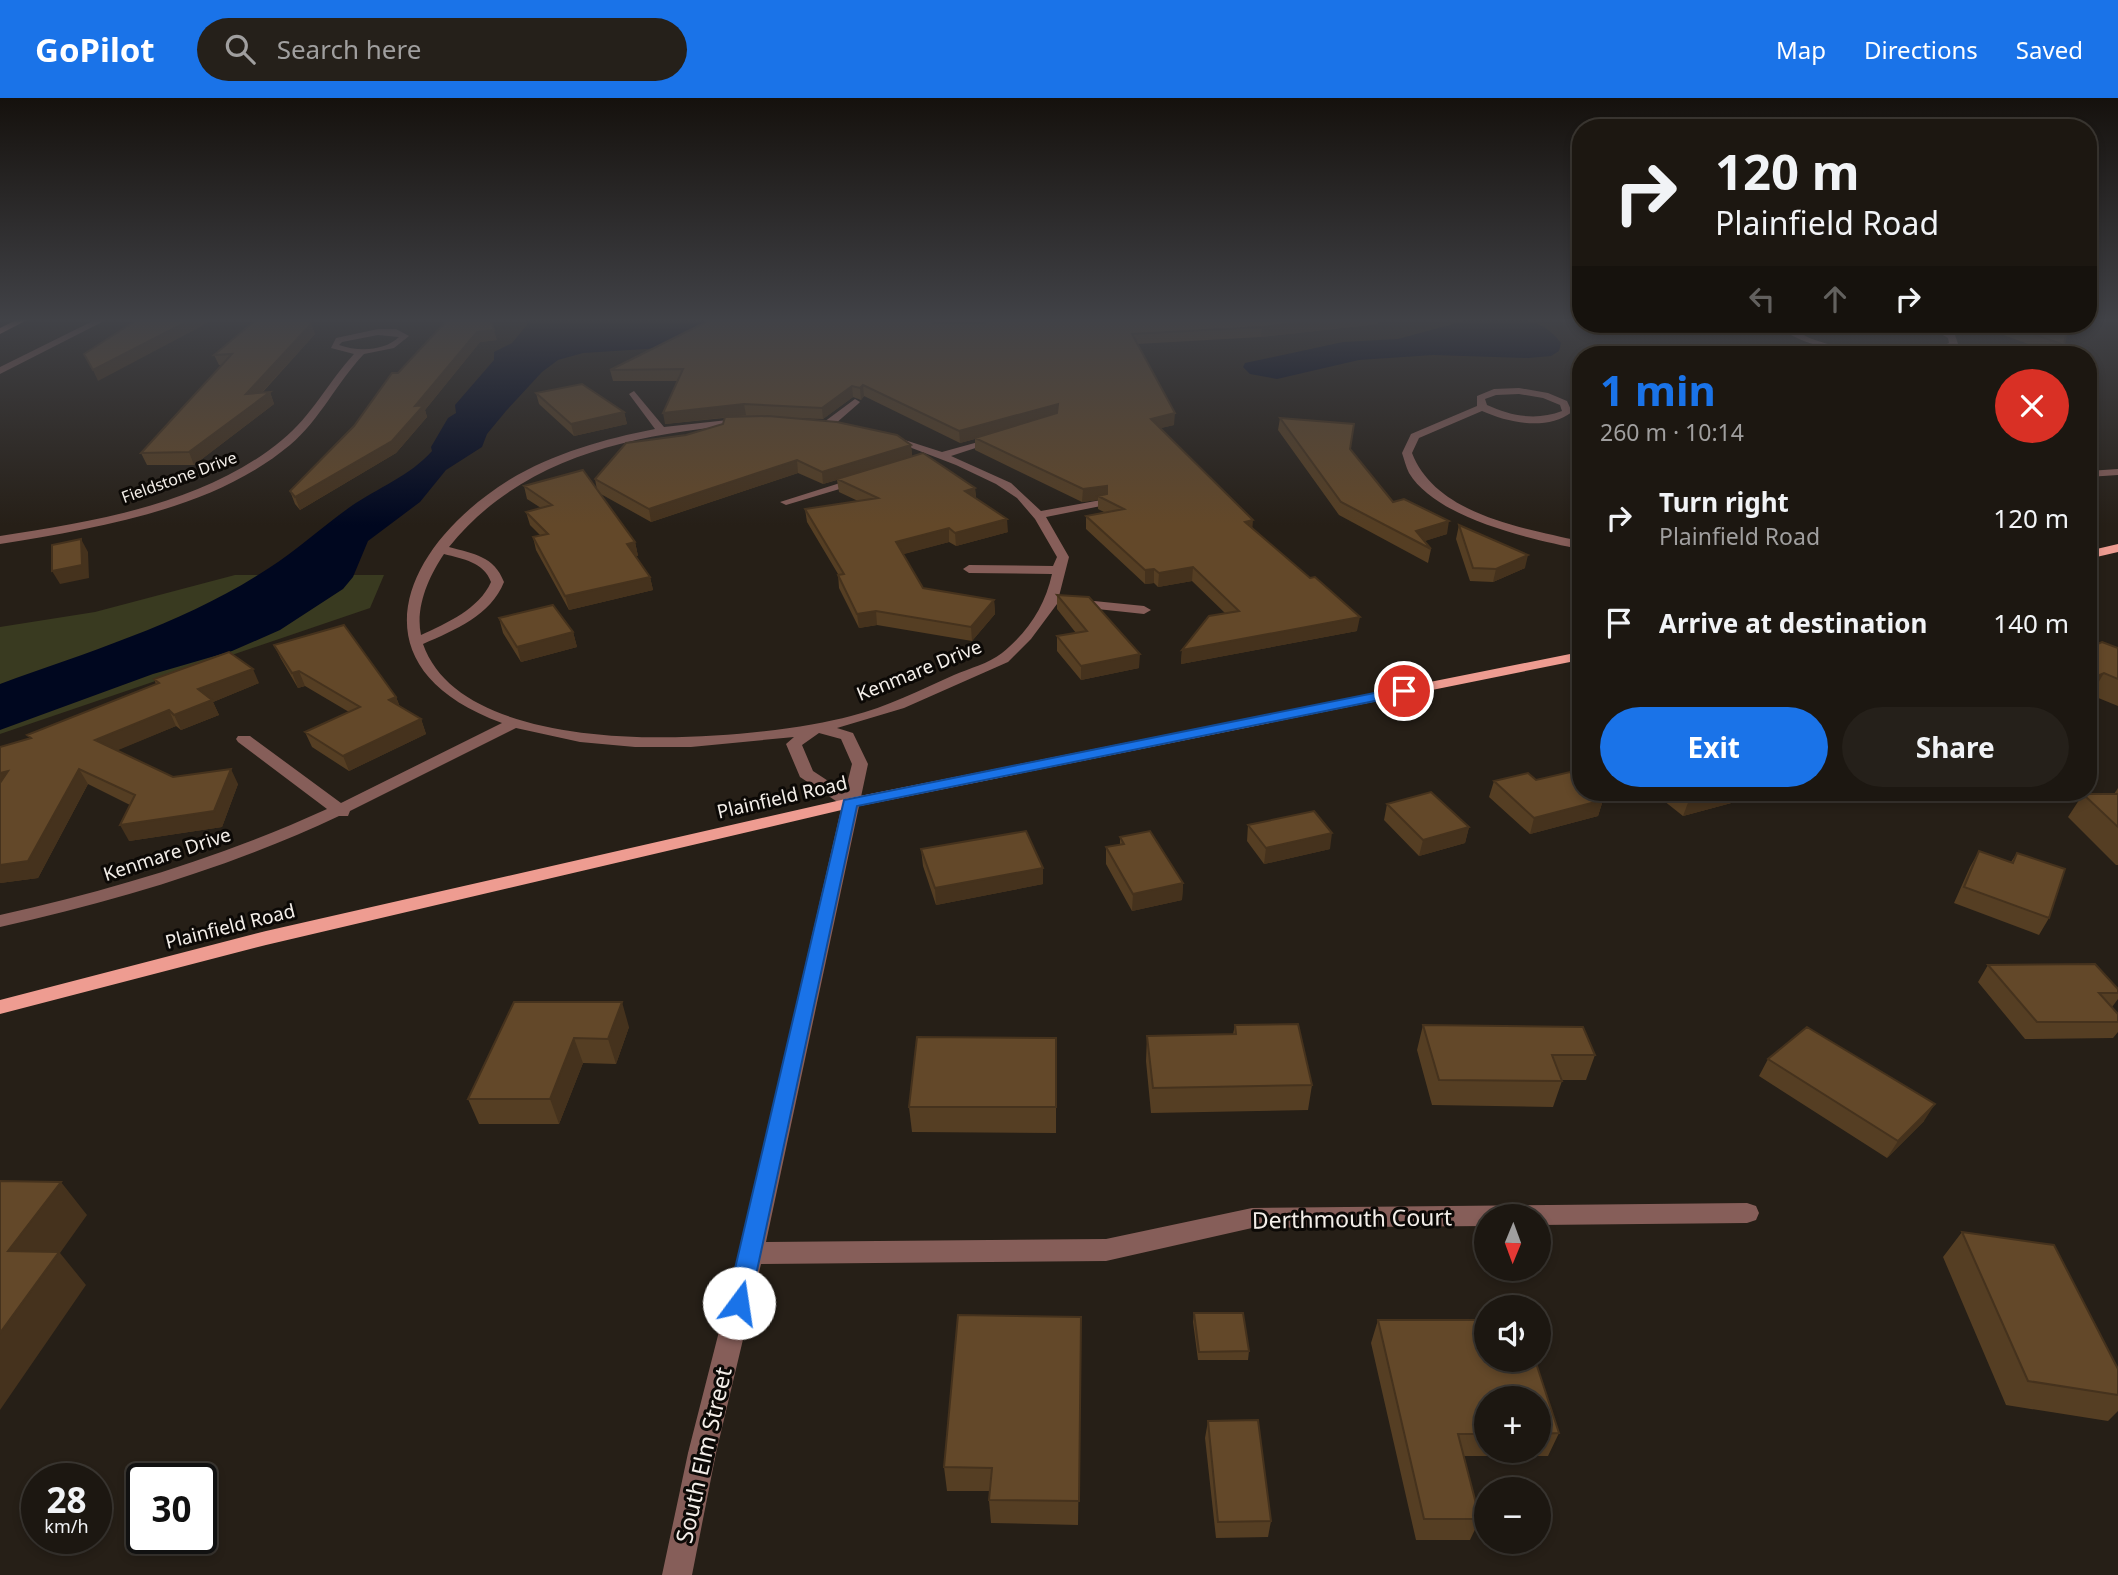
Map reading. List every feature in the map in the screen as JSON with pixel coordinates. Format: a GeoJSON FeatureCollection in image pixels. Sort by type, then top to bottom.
{"type":"FeatureCollection","features":[{"type":"Feature","properties":{"kind":"main road"},"geometry":{"type":"LineString","coordinates":[[2097,553],[2118,548]]}},
{"type":"Feature","properties":{"kind":"main road","name":"Plainfield Road"},"geometry":{"type":"LineString","coordinates":[[0,1007],[265,938],[850,803],[1572,658]]}},
{"type":"Feature","properties":{"kind":"street","name":"Fieldstone Drive"},"geometry":{"type":"LineString","coordinates":[[0,540],[104,520],[181,496],[241,471],[289,440],[333,387]]}},
{"type":"Feature","properties":{"kind":"street"},"geometry":{"type":"LineString","coordinates":[[1519,391],[1554,399],[1563,404],[1567,412],[1553,419],[1527,420],[1499,416],[1482,407],[1480,398],[1519,391]]}},
{"type":"Feature","properties":{"kind":"street"},"geometry":{"type":"LineString","coordinates":[[634,394],[660,429]]}},
{"type":"Feature","properties":{"kind":"street"},"geometry":{"type":"LineString","coordinates":[[828,424],[855,402]]}},
{"type":"Feature","properties":{"kind":"street"},"geometry":{"type":"LineString","coordinates":[[1482,407],[1415,436],[1407,453],[1411,469],[1435,493],[1462,508],[1500,525],[1572,543]]}},
{"type":"Feature","properties":{"kind":"street","name":"Kenmare Drive"},"geometry":{"type":"LineString","coordinates":[[696,438],[747,421]]}},
{"type":"Feature","properties":{"kind":"street","name":"Kenmare Drive"},"geometry":{"type":"LineString","coordinates":[[747,421],[828,424],[890,436],[990,475],[1021,496],[1047,525],[1063,558],[1058,570],[1053,601],[1007,656],[927,693],[844,723],[745,740],[639,742],[578,737],[514,723],[468,703],[442,685],[426,668],[411,621],[419,589],[427,568],[441,550],[469,517],[489,499],[547,464],[577,453],[660,429],[747,421]]}},
{"type":"Feature","properties":{"kind":"street"},"geometry":{"type":"LineString","coordinates":[[917,463],[1004,436]]}},
{"type":"Feature","properties":{"kind":"street","name":"Kenmare Drive"},"geometry":{"type":"LineString","coordinates":[[577,453],[626,450]]}},
{"type":"Feature","properties":{"kind":"street"},"geometry":{"type":"LineString","coordinates":[[2097,473],[2118,472]]}},
{"type":"Feature","properties":{"kind":"street"},"geometry":{"type":"LineString","coordinates":[[2105,473],[2118,479]]}},
{"type":"Feature","properties":{"kind":"street"},"geometry":{"type":"LineString","coordinates":[[786,502],[865,479]]}},
{"type":"Feature","properties":{"kind":"street"},"geometry":{"type":"LineString","coordinates":[[1037,515],[1101,503]]}},
{"type":"Feature","properties":{"kind":"street"},"geometry":{"type":"LineString","coordinates":[[416,642],[465,620],[484,606],[496,591],[498,578],[489,564],[464,554],[441,550]]}},
{"type":"Feature","properties":{"kind":"street"},"geometry":{"type":"LineString","coordinates":[[969,569],[1058,570]]}},
{"type":"Feature","properties":{"kind":"street"},"geometry":{"type":"LineString","coordinates":[[1053,601],[1144,610]]}},
{"type":"Feature","properties":{"kind":"street","name":"Kenmare Drive"},"geometry":{"type":"LineString","coordinates":[[0,921],[76,906],[268,843],[342,812],[419,775],[514,723]]}},
{"type":"Feature","properties":{"kind":"street"},"geometry":{"type":"LineString","coordinates":[[817,728],[794,744],[806,774],[850,803]]}},
{"type":"Feature","properties":{"kind":"street","name":"Kenmare Drive"},"geometry":{"type":"LineString","coordinates":[[817,728],[847,736],[860,764],[850,803]]}},
{"type":"Feature","properties":{"kind":"street"},"geometry":{"type":"LineString","coordinates":[[244,739],[342,812]]}},
{"type":"Feature","properties":{"kind":"street","name":"South Elm Street"},"geometry":{"type":"LineString","coordinates":[[677,1575],[702,1453],[751,1253],[850,803]]}},
{"type":"Feature","properties":{"kind":"street","name":"Derthmouth Court"},"geometry":{"type":"LineString","coordinates":[[751,1253],[1106,1250],[1252,1217],[1747,1213]]}},
{"type":"Feature","properties":{"kind":"green space"},"geometry":{"type":"Polygon","coordinates":[[[235,575],[384,575],[370,608],[0,734],[0,627],[95,612],[235,575]]]}},
{"type":"Feature","properties":{"kind":"water"},"geometry":{"type":"Polygon","coordinates":[[[471,387],[528,387],[487,434],[482,447],[446,470],[420,502],[368,541],[353,577],[343,589],[280,630],[232,651],[153,674],[0,730],[0,684],[172,620],[269,568],[350,507],[414,468],[432,451],[431,447],[448,418],[456,413],[455,405],[471,387]]]}},
{"type":"Feature","properties":{"kind":"building"},"geometry":{"type":"Polygon","coordinates":[[[202,387],[253,387],[246,394],[270,392],[189,452],[141,453],[202,387]]]}},
{"type":"Feature","properties":{"kind":"building"},"geometry":{"type":"Polygon","coordinates":[[[382,387],[431,387],[415,406],[424,405],[392,441],[295,497],[290,491],[354,426],[382,387]]]}},
{"type":"Feature","properties":{"kind":"building"},"geometry":{"type":"Polygon","coordinates":[[[567,387],[586,387],[624,412],[571,424],[536,393],[567,387]]]}},
{"type":"Feature","properties":{"kind":"building"},"geometry":{"type":"Polygon","coordinates":[[[675,387],[851,387],[822,408],[744,404],[663,413],[675,387]]]}},
{"type":"Feature","properties":{"kind":"building"},"geometry":{"type":"Polygon","coordinates":[[[867,387],[1161,387],[1175,413],[1151,419],[1253,520],[1245,522],[1310,578],[1315,577],[1360,617],[1182,650],[1209,616],[1239,611],[1193,567],[1159,573],[1154,569],[1145,570],[1086,516],[1124,509],[1098,496],[1107,494],[1107,486],[1083,489],[975,438],[1057,413],[1058,404],[959,431],[867,387]]]}},
{"type":"Feature","properties":{"kind":"building"},"geometry":{"type":"Polygon","coordinates":[[[768,416],[837,422],[897,435],[911,445],[822,472],[797,460],[649,509],[595,479],[626,443],[686,435],[723,424],[725,417],[768,416]]]}},
{"type":"Feature","properties":{"kind":"building"},"geometry":{"type":"Polygon","coordinates":[[[1280,418],[1354,424],[1350,449],[1393,502],[1404,499],[1449,521],[1416,531],[1431,549],[1341,502],[1280,418]]]}},
{"type":"Feature","properties":{"kind":"building"},"geometry":{"type":"Polygon","coordinates":[[[923,453],[975,488],[965,491],[1007,519],[955,533],[949,528],[896,542],[923,588],[994,600],[971,627],[876,611],[857,614],[838,575],[844,574],[805,509],[878,498],[837,479],[923,453]]]}},
{"type":"Feature","properties":{"kind":"building"},"geometry":{"type":"Polygon","coordinates":[[[583,470],[635,542],[627,544],[650,577],[565,596],[533,537],[548,534],[526,512],[552,505],[524,486],[583,470]]]}},
{"type":"Feature","properties":{"kind":"building"},"geometry":{"type":"Polygon","coordinates":[[[1459,525],[1528,555],[1496,569],[1473,568],[1459,525]]]}},
{"type":"Feature","properties":{"kind":"building"},"geometry":{"type":"Polygon","coordinates":[[[81,539],[82,565],[52,571],[52,545],[81,539]]]}},
{"type":"Feature","properties":{"kind":"building"},"geometry":{"type":"Polygon","coordinates":[[[1057,595],[1089,597],[1140,654],[1081,666],[1057,636],[1087,631],[1057,595]]]}},
{"type":"Feature","properties":{"kind":"building"},"geometry":{"type":"Polygon","coordinates":[[[553,605],[573,632],[517,647],[499,618],[553,605]]]}},
{"type":"Feature","properties":{"kind":"building"},"geometry":{"type":"Polygon","coordinates":[[[344,625],[396,697],[389,700],[421,719],[343,756],[305,732],[360,707],[299,671],[292,673],[274,645],[344,625]]]}},
{"type":"Feature","properties":{"kind":"building"},"geometry":{"type":"Polygon","coordinates":[[[2102,642],[2118,648],[2118,679],[2104,673],[2097,676],[2097,644],[2102,642]]]}},
{"type":"Feature","properties":{"kind":"building"},"geometry":{"type":"Polygon","coordinates":[[[229,652],[253,669],[198,689],[212,700],[174,715],[169,710],[95,740],[173,777],[231,769],[214,811],[120,825],[135,795],[79,769],[28,861],[0,865],[0,783],[8,771],[0,773],[0,747],[31,738],[27,735],[159,683],[154,679],[229,652]]]}},
{"type":"Feature","properties":{"kind":"building"},"geometry":{"type":"Polygon","coordinates":[[[1570,772],[1572,801],[1599,801],[1534,818],[1494,781],[1528,773],[1536,780],[1570,772]]]}},
{"type":"Feature","properties":{"kind":"building"},"geometry":{"type":"Polygon","coordinates":[[[1431,792],[1469,827],[1423,840],[1387,804],[1431,792]]]}},
{"type":"Feature","properties":{"kind":"building"},"geometry":{"type":"Polygon","coordinates":[[[2097,794],[2118,794],[2118,827],[2090,801],[2097,801],[2097,794]]]}},
{"type":"Feature","properties":{"kind":"building"},"geometry":{"type":"Polygon","coordinates":[[[1314,811],[1332,833],[1266,848],[1248,825],[1314,811]]]}},
{"type":"Feature","properties":{"kind":"building"},"geometry":{"type":"Polygon","coordinates":[[[1026,831],[1043,868],[935,888],[921,849],[1026,831]]]}},
{"type":"Feature","properties":{"kind":"building"},"geometry":{"type":"Polygon","coordinates":[[[1150,831],[1183,883],[1133,894],[1106,847],[1124,844],[1120,837],[1150,831]]]}},
{"type":"Feature","properties":{"kind":"building"},"geometry":{"type":"Polygon","coordinates":[[[1979,851],[2013,863],[2017,853],[2065,869],[2049,918],[1964,887],[1979,851]]]}},
{"type":"Feature","properties":{"kind":"building"},"geometry":{"type":"Polygon","coordinates":[[[2095,964],[2118,989],[2118,993],[2099,993],[2118,1014],[2118,1022],[2037,1022],[1988,965],[2095,964]]]}},
{"type":"Feature","properties":{"kind":"building"},"geometry":{"type":"Polygon","coordinates":[[[514,1002],[622,1002],[608,1039],[574,1038],[550,1099],[468,1099],[514,1002]]]}},
{"type":"Feature","properties":{"kind":"building"},"geometry":{"type":"Polygon","coordinates":[[[1298,1024],[1312,1085],[1153,1088],[1147,1036],[1236,1034],[1235,1025],[1298,1024]]]}},
{"type":"Feature","properties":{"kind":"building"},"geometry":{"type":"Polygon","coordinates":[[[1423,1025],[1583,1027],[1595,1055],[1552,1055],[1562,1081],[1439,1080],[1423,1025]]]}},
{"type":"Feature","properties":{"kind":"building"},"geometry":{"type":"Polygon","coordinates":[[[1807,1027],[1935,1104],[1898,1141],[1768,1059],[1807,1027]]]}},
{"type":"Feature","properties":{"kind":"building"},"geometry":{"type":"Polygon","coordinates":[[[917,1037],[1056,1038],[1056,1107],[909,1107],[917,1037]]]}},
{"type":"Feature","properties":{"kind":"building"},"geometry":{"type":"Polygon","coordinates":[[[0,1181],[61,1182],[8,1251],[59,1252],[0,1333],[0,1181]]]}},
{"type":"Feature","properties":{"kind":"building"},"geometry":{"type":"Polygon","coordinates":[[[1962,1232],[2054,1245],[2118,1369],[2118,1395],[2028,1381],[1962,1232]]]}},
{"type":"Feature","properties":{"kind":"building"},"geometry":{"type":"Polygon","coordinates":[[[1194,1313],[1243,1313],[1249,1351],[1199,1352],[1194,1313]]]}},
{"type":"Feature","properties":{"kind":"building"},"geometry":{"type":"Polygon","coordinates":[[[958,1315],[1081,1317],[1079,1501],[989,1500],[992,1468],[944,1467],[958,1315]]]}},
{"type":"Feature","properties":{"kind":"building"},"geometry":{"type":"Polygon","coordinates":[[[1378,1320],[1474,1320],[1474,1372],[1539,1372],[1544,1386],[1474,1386],[1474,1434],[1458,1434],[1474,1496],[1474,1519],[1424,1519],[1378,1320]]]}},
{"type":"Feature","properties":{"kind":"building"},"geometry":{"type":"Polygon","coordinates":[[[1551,1409],[1559,1433],[1551,1433],[1551,1409]]]}},
{"type":"Feature","properties":{"kind":"building"},"geometry":{"type":"Polygon","coordinates":[[[1258,1420],[1271,1521],[1218,1522],[1208,1421],[1258,1420]]]}},
{"type":"Feature","properties":{"kind":"route"},"geometry":{"type":"LineString","coordinates":[[739,1303],[850,803],[1404,691]]}}]}
